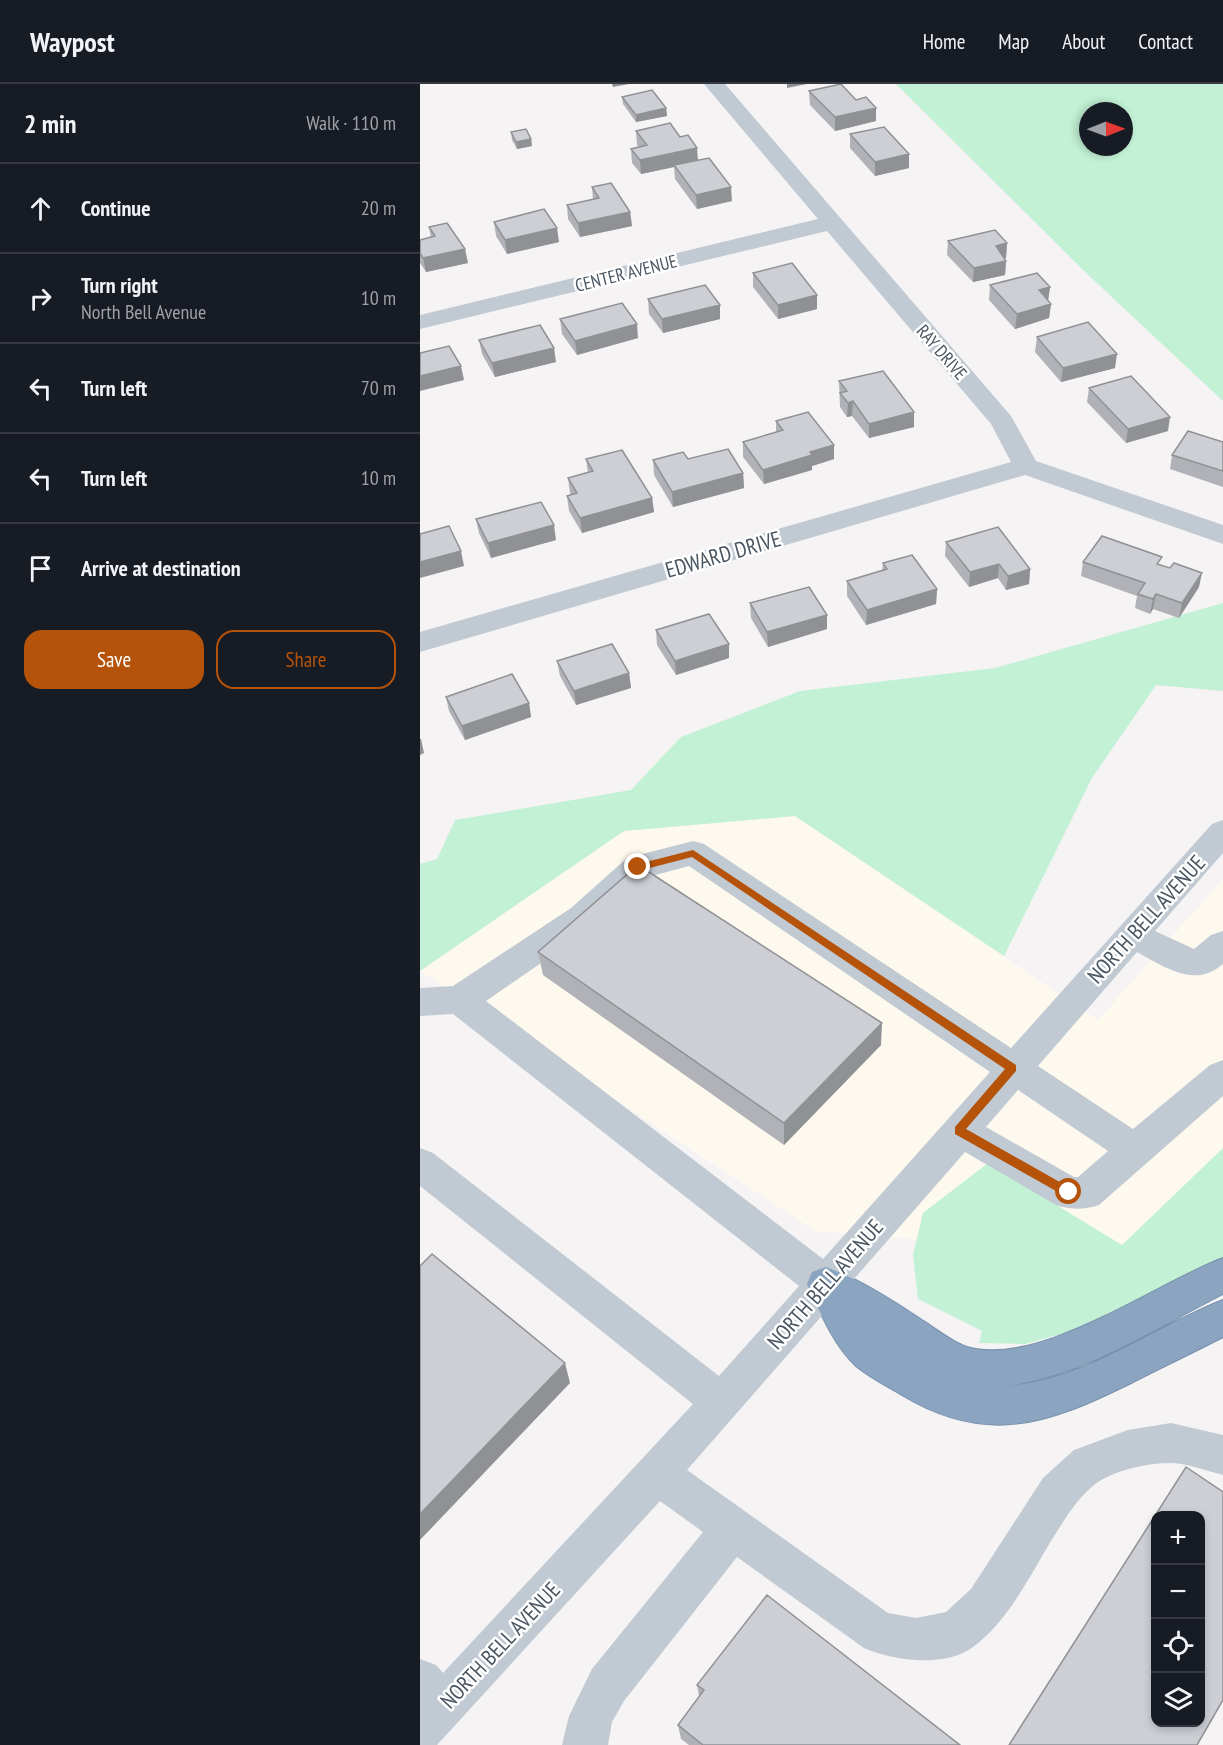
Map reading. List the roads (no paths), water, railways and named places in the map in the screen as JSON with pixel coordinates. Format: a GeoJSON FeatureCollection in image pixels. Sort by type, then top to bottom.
{"type":"FeatureCollection","features":[{"type":"Feature","properties":{"kind":"highway"},"geometry":{"type":"LineString","coordinates":[[826,1284],[890,1321],[942,1355],[961,1364],[990,1370],[1026,1365],[1072,1350],[1223,1275]]}},
{"type":"Feature","properties":{"kind":"highway"},"geometry":{"type":"LineString","coordinates":[[826,1284],[868,1350],[923,1388],[947,1399],[992,1408],[1038,1403],[1065,1395],[1223,1318]]}},
{"type":"Feature","properties":{"kind":"street","name":"RAY DRIVE"},"geometry":{"type":"LineString","coordinates":[[714,84],[1002,421],[1026,466]]}},
{"type":"Feature","properties":{"kind":"street","name":"CENTER AVENUE"},"geometry":{"type":"LineString","coordinates":[[420,322],[831,223]]}},
{"type":"Feature","properties":{"kind":"street"},"geometry":{"type":"LineString","coordinates":[[1026,466],[1223,535]]}},
{"type":"Feature","properties":{"kind":"street","name":"EDWARD DRIVE"},"geometry":{"type":"LineString","coordinates":[[420,642],[1026,466]]}},
{"type":"Feature","properties":{"kind":"street","name":"NORTH BELL AVENUE"},"geometry":{"type":"LineString","coordinates":[[428,1706],[657,1473],[826,1284],[1012,1068],[1223,832]]}},
{"type":"Feature","properties":{"kind":"street"},"geometry":{"type":"LineString","coordinates":[[420,1002],[460,1000],[583,917],[638,867],[693,853],[1135,1150]]}},
{"type":"Feature","properties":{"kind":"street"},"geometry":{"type":"LineString","coordinates":[[1132,934],[1185,962],[1201,963],[1223,944]]}},
{"type":"Feature","properties":{"kind":"street"},"geometry":{"type":"LineString","coordinates":[[460,1000],[826,1284]]}},
{"type":"Feature","properties":{"kind":"street"},"geometry":{"type":"LineString","coordinates":[[959,1130],[1069,1192],[1086,1193],[1223,1075]]}},
{"type":"Feature","properties":{"kind":"street"},"geometry":{"type":"LineString","coordinates":[[420,1164],[721,1402]]}},
{"type":"Feature","properties":{"kind":"street"},"geometry":{"type":"LineString","coordinates":[[657,1473],[879,1633],[916,1640],[957,1632],[986,1604],[1058,1492],[1089,1464],[1128,1450],[1171,1443],[1223,1455]]}},
{"type":"Feature","properties":{"kind":"street"},"geometry":{"type":"LineString","coordinates":[[585,1745],[591,1716],[608,1685],[734,1529]]}}]}
